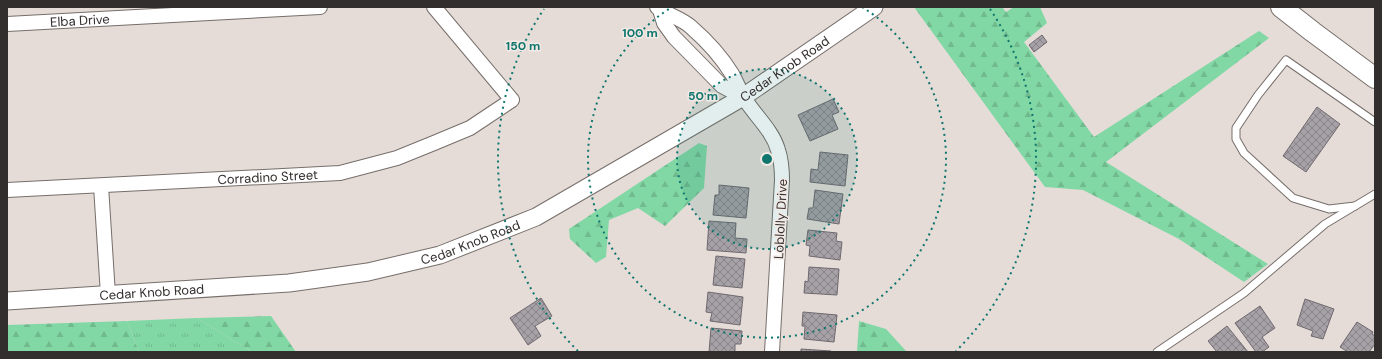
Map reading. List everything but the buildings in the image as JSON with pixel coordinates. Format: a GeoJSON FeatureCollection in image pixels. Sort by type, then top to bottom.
{"type":"FeatureCollection","features":[{"type":"Feature","properties":{"kind":"main road"},"geometry":{"type":"LineString","coordinates":[[1283,8],[1375,78]]}},
{"type":"Feature","properties":{"kind":"street","name":"Elba Drive"},"geometry":{"type":"LineString","coordinates":[[7,24],[320,7]]}},
{"type":"Feature","properties":{"kind":"street","name":"Corradino Street"},"geometry":{"type":"LineString","coordinates":[[7,190],[340,173],[397,158],[434,144],[470,128],[512,100],[434,7]]}},
{"type":"Feature","properties":{"kind":"street","name":"Cedar Knob Road"},"geometry":{"type":"LineString","coordinates":[[7,301],[289,283],[368,272],[440,255],[536,217],[743,97],[874,7]]}},
{"type":"Feature","properties":{"kind":"street"},"geometry":{"type":"LineString","coordinates":[[659,8],[664,23],[674,38],[722,86],[743,97]]}},
{"type":"Feature","properties":{"kind":"street"},"geometry":{"type":"LineString","coordinates":[[659,8],[680,19],[692,28],[713,49],[724,62],[743,97]]}},
{"type":"Feature","properties":{"kind":"street","name":"Loblolly Drive"},"geometry":{"type":"LineString","coordinates":[[743,97],[769,131],[778,148],[781,165],[782,180],[772,352]]}},
{"type":"Feature","properties":{"kind":"street"},"geometry":{"type":"LineString","coordinates":[[101,186],[108,295]]}},
{"type":"Feature","properties":{"kind":"lane"},"geometry":{"type":"LineString","coordinates":[[1356,206],[1329,209],[1293,198],[1244,153],[1236,139],[1236,128],[1258,95],[1286,60],[1375,122]]}},
{"type":"Feature","properties":{"kind":"lane"},"geometry":{"type":"LineString","coordinates":[[1157,352],[1244,293],[1325,224],[1375,194]]}},
{"type":"Feature","properties":{"kind":"green space"},"geometry":{"type":"Polygon","coordinates":[[[914,7],[1002,7],[1006,12],[1014,7],[1040,7],[1047,23],[1024,42],[1094,137],[1259,31],[1269,38],[1106,162],[1268,264],[1244,282],[1179,239],[1083,190],[1045,187],[914,7]]]}},
{"type":"Feature","properties":{"kind":"green space"},"geometry":{"type":"Polygon","coordinates":[[[699,143],[707,146],[704,188],[665,226],[638,208],[609,220],[606,257],[596,263],[570,239],[569,229],[699,143]]]}},
{"type":"Feature","properties":{"kind":"green space"},"geometry":{"type":"Polygon","coordinates":[[[271,316],[296,352],[252,352],[197,318],[271,316]]]}},
{"type":"Feature","properties":{"kind":"green space"},"geometry":{"type":"Polygon","coordinates":[[[197,318],[252,352],[139,352],[127,321],[197,318]]]}},
{"type":"Feature","properties":{"kind":"green space"},"geometry":{"type":"Polygon","coordinates":[[[127,321],[139,352],[7,352],[7,325],[127,321]]]}},
{"type":"Feature","properties":{"kind":"green space"},"geometry":{"type":"Polygon","coordinates":[[[859,321],[886,329],[907,352],[857,352],[859,321]]]}}]}
